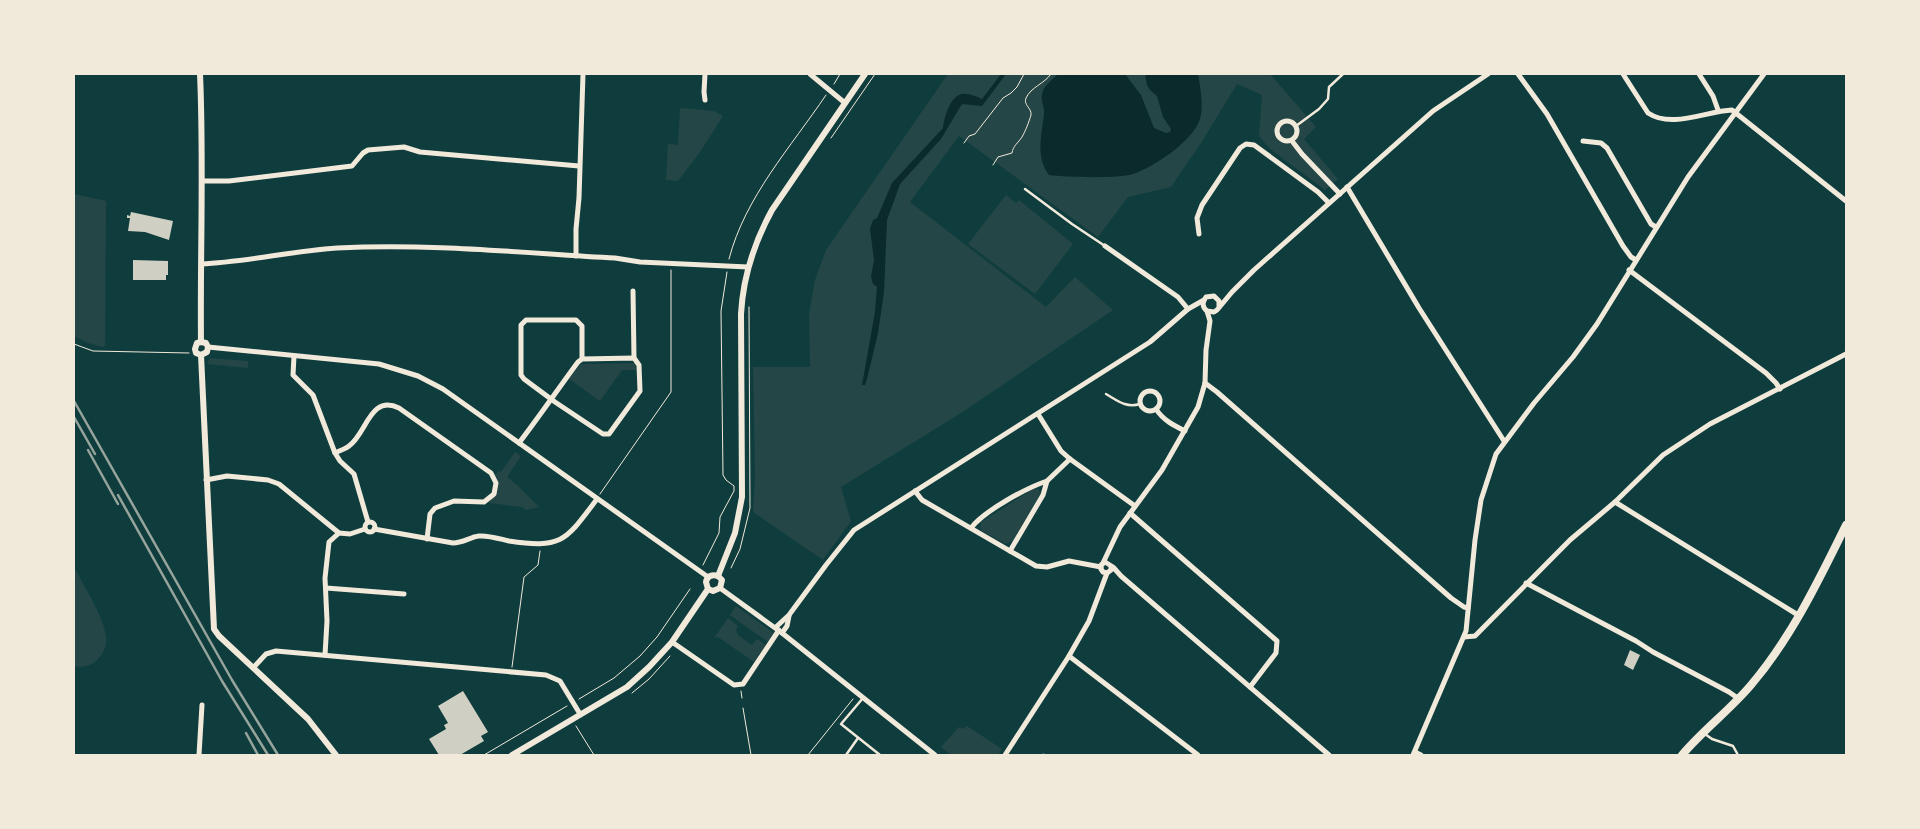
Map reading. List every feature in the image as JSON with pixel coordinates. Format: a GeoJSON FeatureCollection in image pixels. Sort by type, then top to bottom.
{"type":"FeatureCollection","features":[{"type":"Feature","properties":{"kind":"main road"},"geometry":{"type":"LineString","coordinates":[[1682,755],[1738,699],[1771,659],[1798,615],[1846,525]]}},
{"type":"Feature","properties":{"kind":"street"},"geometry":{"type":"LineString","coordinates":[[200,74],[203,180],[201,342]]}},
{"type":"Feature","properties":{"kind":"street"},"geometry":{"type":"LineString","coordinates":[[576,256],[583,74]]}},
{"type":"Feature","properties":{"kind":"street"},"geometry":{"type":"LineString","coordinates":[[704,74],[705,100]]}},
{"type":"Feature","properties":{"kind":"street"},"geometry":{"type":"LineString","coordinates":[[810,74],[845,103]]}},
{"type":"Feature","properties":{"kind":"street"},"geometry":{"type":"LineString","coordinates":[[718,576],[730,550],[741,509],[741,314],[742,296],[748,267],[762,228],[772,210],[865,74]]}},
{"type":"Feature","properties":{"kind":"street"},"geometry":{"type":"LineString","coordinates":[[1188,309],[1195,308],[1214,312],[1232,292],[1433,111],[1488,74]]}},
{"type":"Feature","properties":{"kind":"street"},"geometry":{"type":"LineString","coordinates":[[1518,74],[1547,114],[1623,246],[1631,257],[1636,260]]}},
{"type":"Feature","properties":{"kind":"street"},"geometry":{"type":"LineString","coordinates":[[1623,74],[1648,113],[1654,117],[1683,118],[1710,114],[1718,110],[1732,110],[1846,201]]}},
{"type":"Feature","properties":{"kind":"street"},"geometry":{"type":"LineString","coordinates":[[1699,74],[1713,96],[1718,110]]}},
{"type":"Feature","properties":{"kind":"street"},"geometry":{"type":"LineString","coordinates":[[1421,755],[1414,753],[1464,637],[1482,500],[1496,454],[1534,403],[1574,357],[1597,324],[1688,176],[1764,74]]}},
{"type":"Feature","properties":{"kind":"street"},"geometry":{"type":"LineString","coordinates":[[1288,121],[1296,126],[1297,136],[1292,140],[1286,142],[1280,139],[1277,134],[1277,128],[1281,123],[1288,121]]}},
{"type":"Feature","properties":{"kind":"street"},"geometry":{"type":"LineString","coordinates":[[1292,140],[1302,154],[1340,194]]}},
{"type":"Feature","properties":{"kind":"street"},"geometry":{"type":"LineString","coordinates":[[1583,141],[1601,143],[1607,148],[1651,224],[1656,227]]}},
{"type":"Feature","properties":{"kind":"street"},"geometry":{"type":"LineString","coordinates":[[1199,234],[1197,218],[1202,205],[1240,148],[1246,144],[1262,151],[1318,192],[1329,203]]}},
{"type":"Feature","properties":{"kind":"street"},"geometry":{"type":"LineString","coordinates":[[203,180],[229,181],[352,166],[368,150],[404,147],[420,152],[580,166]]}},
{"type":"Feature","properties":{"kind":"street"},"geometry":{"type":"LineString","coordinates":[[1347,187],[1424,315],[1504,441]]}},
{"type":"Feature","properties":{"kind":"street"},"geometry":{"type":"LineString","coordinates":[[201,264],[336,248],[406,246],[576,256],[640,262],[748,267]]}},
{"type":"Feature","properties":{"kind":"street"},"geometry":{"type":"LineString","coordinates":[[1105,246],[1178,297],[1188,309]]}},
{"type":"Feature","properties":{"kind":"street"},"geometry":{"type":"LineString","coordinates":[[1629,270],[1766,373],[1780,389]]}},
{"type":"Feature","properties":{"kind":"street"},"geometry":{"type":"LineString","coordinates":[[582,359],[582,326],[576,320],[526,320],[521,324],[521,375],[524,379],[603,434],[609,434],[640,391],[636,359],[633,290]]}},
{"type":"Feature","properties":{"kind":"street"},"geometry":{"type":"LineString","coordinates":[[672,642],[734,685],[743,684],[779,630],[848,535],[854,530],[1150,342],[1188,309],[1208,296],[1216,297],[1232,292]]}},
{"type":"Feature","properties":{"kind":"street"},"geometry":{"type":"LineString","coordinates":[[1005,755],[1069,656],[1089,621],[1101,588],[1110,548],[1120,527],[1162,470],[1198,407],[1205,383],[1206,350],[1210,329],[1218,308],[1219,301],[1216,297]]}},
{"type":"Feature","properties":{"kind":"street"},"geometry":{"type":"LineString","coordinates":[[1204,300],[1203,305],[1210,315],[1210,329]]}},
{"type":"Feature","properties":{"kind":"street"},"geometry":{"type":"LineString","coordinates":[[201,342],[206,343],[208,347],[379,364],[418,376],[443,389],[708,577]]}},
{"type":"Feature","properties":{"kind":"street"},"geometry":{"type":"LineString","coordinates":[[201,342],[195,346],[198,353],[214,629],[219,636],[308,719],[336,755]]}},
{"type":"Feature","properties":{"kind":"street"},"geometry":{"type":"LineString","coordinates":[[198,353],[207,352],[208,347]]}},
{"type":"Feature","properties":{"kind":"street"},"geometry":{"type":"LineString","coordinates":[[1464,637],[1475,636],[1570,540],[1615,502],[1662,455],[1710,424],[1846,354]]}},
{"type":"Feature","properties":{"kind":"street"},"geometry":{"type":"LineString","coordinates":[[294,356],[293,375],[312,395],[335,453],[340,461],[354,474],[368,522]]}},
{"type":"Feature","properties":{"kind":"street"},"geometry":{"type":"LineString","coordinates":[[519,443],[582,359],[636,359]]}},
{"type":"Feature","properties":{"kind":"street"},"geometry":{"type":"LineString","coordinates":[[1205,383],[1218,392],[1451,598],[1468,608]]}},
{"type":"Feature","properties":{"kind":"street"},"geometry":{"type":"LineString","coordinates":[[1148,391],[1155,392],[1160,400],[1156,409],[1147,410],[1140,404],[1142,394],[1148,391]]}},
{"type":"Feature","properties":{"kind":"street"},"geometry":{"type":"LineString","coordinates":[[335,453],[350,446],[377,408],[388,405],[399,408],[491,473],[496,483],[494,494],[484,502],[454,501],[435,508],[430,514],[428,539]]}},
{"type":"Feature","properties":{"kind":"street"},"geometry":{"type":"LineString","coordinates":[[1156,409],[1172,425],[1185,431]]}},
{"type":"Feature","properties":{"kind":"street"},"geometry":{"type":"LineString","coordinates":[[1038,414],[1061,451],[1136,506]]}},
{"type":"Feature","properties":{"kind":"street"},"geometry":{"type":"LineString","coordinates":[[971,528],[980,518],[988,513],[1032,486],[1047,481],[1070,459]]}},
{"type":"Feature","properties":{"kind":"street"},"geometry":{"type":"LineString","coordinates":[[206,480],[227,476],[268,480],[279,484],[339,533],[350,534],[365,529],[369,532],[374,529],[453,543],[460,543],[480,536],[540,544],[555,542],[569,535],[597,498]]}},
{"type":"Feature","properties":{"kind":"street"},"geometry":{"type":"LineString","coordinates":[[1010,551],[1043,494],[1047,481]]}},
{"type":"Feature","properties":{"kind":"street"},"geometry":{"type":"LineString","coordinates":[[915,491],[922,500],[1041,567],[1069,561],[1106,568],[1122,576],[1329,755]]}},
{"type":"Feature","properties":{"kind":"street"},"geometry":{"type":"LineString","coordinates":[[1615,502],[1798,615]]}},
{"type":"Feature","properties":{"kind":"street"},"geometry":{"type":"LineString","coordinates":[[1130,514],[1276,641],[1276,653],[1250,687]]}},
{"type":"Feature","properties":{"kind":"street"},"geometry":{"type":"LineString","coordinates":[[365,529],[365,524],[368,522]]}},
{"type":"Feature","properties":{"kind":"street"},"geometry":{"type":"LineString","coordinates":[[368,522],[374,523],[374,529]]}},
{"type":"Feature","properties":{"kind":"street"},"geometry":{"type":"LineString","coordinates":[[325,656],[329,542],[339,533]]}},
{"type":"Feature","properties":{"kind":"street"},"geometry":{"type":"LineString","coordinates":[[718,576],[722,580],[720,588],[713,592],[708,589],[706,582],[708,577],[718,576]]}},
{"type":"Feature","properties":{"kind":"street"},"geometry":{"type":"LineString","coordinates":[[1526,583],[1636,641],[1652,652],[1729,692],[1738,699]]}},
{"type":"Feature","properties":{"kind":"street"},"geometry":{"type":"LineString","coordinates":[[326,588],[404,594]]}},
{"type":"Feature","properties":{"kind":"street"},"geometry":{"type":"LineString","coordinates":[[720,588],[779,630],[935,755]]}},
{"type":"Feature","properties":{"kind":"street"},"geometry":{"type":"LineString","coordinates":[[512,755],[627,686],[650,667],[672,642],[708,589]]}},
{"type":"Feature","properties":{"kind":"street"},"geometry":{"type":"LineString","coordinates":[[779,630],[787,626],[790,615]]}},
{"type":"Feature","properties":{"kind":"street"},"geometry":{"type":"LineString","coordinates":[[253,668],[270,652],[546,676],[560,681],[580,714]]}},
{"type":"Feature","properties":{"kind":"street"},"geometry":{"type":"LineString","coordinates":[[1069,656],[1198,755]]}},
{"type":"Feature","properties":{"kind":"street"},"geometry":{"type":"LineString","coordinates":[[199,755],[202,706]]}},
{"type":"Feature","properties":{"kind":"lane"},"geometry":{"type":"LineString","coordinates":[[1296,126],[1324,104],[1328,99],[1329,87],[1343,74]]}},
{"type":"Feature","properties":{"kind":"lane"},"geometry":{"type":"LineString","coordinates":[[1025,189],[1105,246]]}},
{"type":"Feature","properties":{"kind":"lane"},"geometry":{"type":"LineString","coordinates":[[1106,394],[1124,405],[1140,404]]}},
{"type":"Feature","properties":{"kind":"lane"},"geometry":{"type":"LineString","coordinates":[[863,698],[841,724],[880,755]]}},
{"type":"Feature","properties":{"kind":"lane"},"geometry":{"type":"LineString","coordinates":[[1704,733],[1712,739],[1733,746],[1738,755]]}},
{"type":"Feature","properties":{"kind":"lane"},"geometry":{"type":"LineString","coordinates":[[846,755],[858,738]]}},
{"type":"Feature","properties":{"kind":"path"},"geometry":{"type":"LineString","coordinates":[[831,88],[840,74]]}},
{"type":"Feature","properties":{"kind":"path"},"geometry":{"type":"LineString","coordinates":[[829,141],[875,74]]}},
{"type":"Feature","properties":{"kind":"path"},"geometry":{"type":"LineString","coordinates":[[964,143],[969,136],[975,134],[1003,98],[1012,93],[1024,74]]}},
{"type":"Feature","properties":{"kind":"path"},"geometry":{"type":"LineString","coordinates":[[992,165],[998,157],[1012,153],[1013,148],[1022,137],[1030,116],[1030,108],[1026,103],[1026,99],[1033,89],[1047,80],[1051,74]]}},
{"type":"Feature","properties":{"kind":"path"},"geometry":{"type":"LineString","coordinates":[[728,263],[737,234],[756,196],[827,93]]}},
{"type":"Feature","properties":{"kind":"path"},"geometry":{"type":"LineString","coordinates":[[597,498],[672,392],[671,262]]}},
{"type":"Feature","properties":{"kind":"path"},"geometry":{"type":"LineString","coordinates":[[702,568],[719,533],[720,517],[734,491],[734,486],[723,475],[721,311],[723,288],[728,268]]}},
{"type":"Feature","properties":{"kind":"path"},"geometry":{"type":"LineString","coordinates":[[731,568],[740,549],[750,508],[749,306]]}},
{"type":"Feature","properties":{"kind":"path"},"geometry":{"type":"LineString","coordinates":[[74,344],[93,351],[198,353]]}},
{"type":"Feature","properties":{"kind":"path"},"geometry":{"type":"LineString","coordinates":[[511,672],[524,577],[538,565],[540,544]]}},
{"type":"Feature","properties":{"kind":"path"},"geometry":{"type":"LineString","coordinates":[[484,755],[614,678],[640,656],[657,637],[690,589]]}},
{"type":"Feature","properties":{"kind":"path"},"geometry":{"type":"LineString","coordinates":[[808,755],[854,697]]}},
{"type":"Feature","properties":{"kind":"path"},"geometry":{"type":"LineString","coordinates":[[744,708],[751,755]]}},
{"type":"Feature","properties":{"kind":"path"},"geometry":{"type":"LineString","coordinates":[[572,726],[577,726],[594,755]]}},
{"type":"Feature","properties":{"kind":"shaded area"},"geometry":{"type":"Polygon","coordinates":[[[948,74],[1270,74],[1316,127],[1304,139],[1338,179],[1325,190],[1270,149],[1259,136],[1262,95],[1237,84],[1203,140],[1171,187],[1128,197],[1098,237],[959,136],[910,202],[1046,307],[1075,277],[1113,310],[961,413],[841,487],[851,521],[823,560],[753,512],[755,476],[753,367],[810,367],[809,314],[815,280],[826,250],[948,74]]]}},
{"type":"Feature","properties":{"kind":"shaded area"},"geometry":{"type":"Polygon","coordinates":[[[1001,74],[1006,74],[982,106],[962,104],[941,139],[900,184],[887,220],[884,292],[878,333],[867,379],[865,385],[862,385],[875,312],[877,287],[873,284],[871,277],[874,260],[870,229],[873,220],[877,218],[892,183],[943,128],[946,113],[954,99],[965,94],[982,99],[1001,74]]]}},
{"type":"Feature","properties":{"kind":"shaded area"},"geometry":{"type":"Polygon","coordinates":[[[1058,74],[1125,74],[1141,95],[1154,128],[1166,133],[1170,132],[1171,129],[1163,117],[1157,96],[1147,85],[1145,74],[1198,74],[1202,103],[1200,119],[1190,136],[1172,152],[1142,171],[1125,176],[1104,177],[1049,175],[1041,153],[1044,111],[1042,97],[1045,87],[1058,74]]]}},
{"type":"Feature","properties":{"kind":"shaded area"},"geometry":{"type":"Polygon","coordinates":[[[680,108],[714,111],[723,116],[700,152],[678,181],[666,180],[668,144],[678,145],[680,108]]]}},
{"type":"Feature","properties":{"kind":"shaded area"},"geometry":{"type":"Polygon","coordinates":[[[74,194],[106,201],[105,345],[103,347],[88,343],[74,336],[74,194]]]}},
{"type":"Feature","properties":{"kind":"shaded area"},"geometry":{"type":"Polygon","coordinates":[[[1006,195],[1016,203],[1019,200],[1073,244],[1035,294],[968,244],[1006,195]]]}},
{"type":"Feature","properties":{"kind":"shaded area"},"geometry":{"type":"Polygon","coordinates":[[[210,358],[248,361],[248,368],[207,364],[210,358]]]}},
{"type":"Feature","properties":{"kind":"shaded area"},"geometry":{"type":"Polygon","coordinates":[[[635,363],[637,370],[622,370],[600,401],[569,379],[581,364],[635,363]]]}},
{"type":"Feature","properties":{"kind":"shaded area"},"geometry":{"type":"Polygon","coordinates":[[[515,452],[521,456],[507,477],[539,507],[526,510],[522,507],[489,503],[499,484],[495,475],[498,471],[501,472],[515,452]]]}},
{"type":"Feature","properties":{"kind":"shaded area"},"geometry":{"type":"Polygon","coordinates":[[[1033,489],[1039,489],[1040,494],[1013,541],[1006,544],[982,531],[980,528],[981,522],[1033,489]]]}},
{"type":"Feature","properties":{"kind":"shaded area"},"geometry":{"type":"Polygon","coordinates":[[[74,569],[98,613],[106,637],[105,647],[101,656],[94,663],[82,667],[74,666],[74,569]]]}},
{"type":"Feature","properties":{"kind":"shaded area"},"geometry":{"type":"Polygon","coordinates":[[[736,606],[774,633],[768,642],[730,615],[736,606]]]}},
{"type":"Feature","properties":{"kind":"shaded area"},"geometry":{"type":"Polygon","coordinates":[[[728,618],[738,626],[736,630],[738,635],[752,645],[757,639],[766,645],[754,662],[718,637],[714,638],[728,618]]]}},
{"type":"Feature","properties":{"kind":"shaded area"},"geometry":{"type":"Polygon","coordinates":[[[967,726],[1002,749],[998,755],[951,755],[941,747],[959,727],[963,729],[967,726]]]}},
{"type":"Feature","properties":{"kind":"building"},"geometry":{"type":"Polygon","coordinates":[[[131,212],[173,221],[169,240],[145,232],[128,231],[130,218],[127,218],[127,215],[130,216],[131,212]]]}},
{"type":"Feature","properties":{"kind":"building"},"geometry":{"type":"Polygon","coordinates":[[[133,260],[168,261],[166,280],[133,280],[133,260]]]}},
{"type":"Feature","properties":{"kind":"building"},"geometry":{"type":"Polygon","coordinates":[[[1630,650],[1640,655],[1633,670],[1624,665],[1630,650]]]}},
{"type":"Feature","properties":{"kind":"building"},"geometry":{"type":"Polygon","coordinates":[[[463,691],[488,732],[481,736],[484,741],[460,755],[439,755],[429,739],[446,729],[444,725],[448,723],[438,706],[463,691]]]}},
{"type":"Feature","properties":{"kind":"railway"},"geometry":{"type":"LineString","coordinates":[[74,401],[232,680],[278,755]]}},
{"type":"Feature","properties":{"kind":"railway"},"geometry":{"type":"LineString","coordinates":[[74,417],[95,454]]}},
{"type":"Feature","properties":{"kind":"railway"},"geometry":{"type":"LineString","coordinates":[[88,450],[118,504]]}},
{"type":"Feature","properties":{"kind":"railway"},"geometry":{"type":"LineString","coordinates":[[118,495],[222,681],[268,755]]}},
{"type":"Feature","properties":{"kind":"railway"},"geometry":{"type":"LineString","coordinates":[[246,733],[258,755]]}}]}
